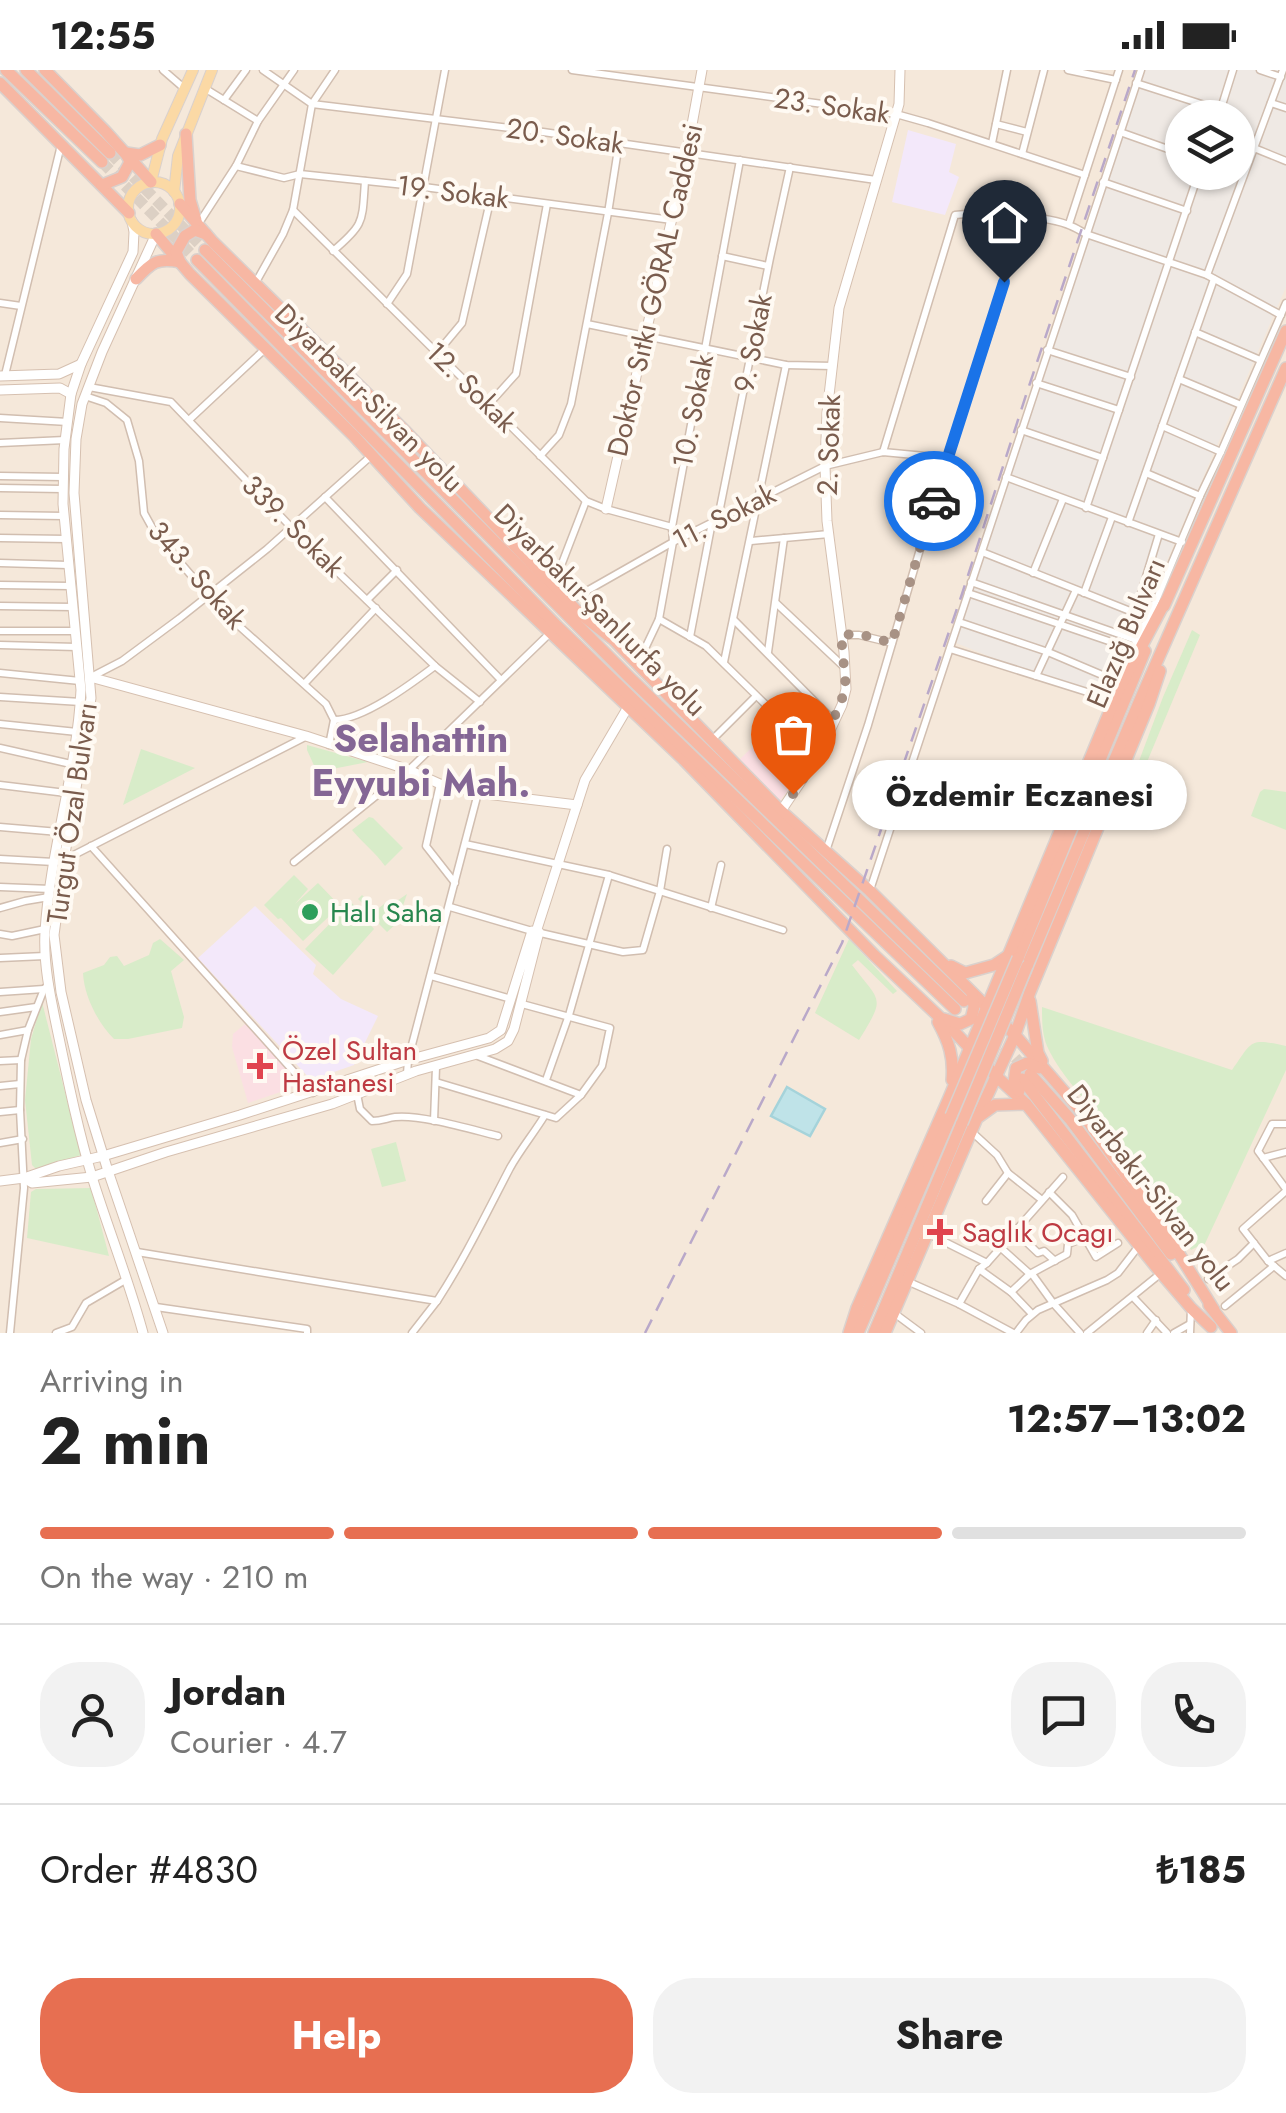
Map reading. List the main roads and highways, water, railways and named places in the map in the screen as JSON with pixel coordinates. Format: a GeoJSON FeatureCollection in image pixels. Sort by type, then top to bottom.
{"type":"FeatureCollection","features":[{"type":"Feature","properties":{"kind":"highway"},"geometry":{"type":"LineString","coordinates":[[6,70],[106,158],[26,70]]}},
{"type":"Feature","properties":{"kind":"highway"},"geometry":{"type":"LineString","coordinates":[[45,70],[151,182]]}},
{"type":"Feature","properties":{"kind":"highway"},"geometry":{"type":"LineString","coordinates":[[0,83],[130,217]]}},
{"type":"Feature","properties":{"kind":"highway"},"geometry":{"type":"LineString","coordinates":[[186,134],[190,200],[200,226]]}},
{"type":"Feature","properties":{"kind":"highway"},"geometry":{"type":"LineString","coordinates":[[126,153],[140,155],[160,145]]}},
{"type":"Feature","properties":{"kind":"highway"},"geometry":{"type":"LineString","coordinates":[[102,185],[122,178],[130,162],[126,153]]}},
{"type":"Feature","properties":{"kind":"highway"},"geometry":{"type":"LineString","coordinates":[[177,198],[568,601],[614,640],[781,811],[936,957],[974,1014],[960,1024],[935,1014]]}},
{"type":"Feature","properties":{"kind":"highway"},"geometry":{"type":"LineString","coordinates":[[180,262],[176,252],[184,236],[200,226]]}},
{"type":"Feature","properties":{"kind":"highway"},"geometry":{"type":"LineString","coordinates":[[156,234],[549,634],[630,703],[834,894],[964,1000],[986,1006],[1015,1035],[1080,1111],[1219,1308]]}},
{"type":"Feature","properties":{"kind":"highway","name":"Diyarbakır-Şanlıurfa yolu"},"geometry":{"type":"LineString","coordinates":[[201,255],[403,448],[629,677],[964,1000]]}},
{"type":"Feature","properties":{"kind":"highway","name":"Diyarbakır-Silvan yolu"},"geometry":{"type":"LineString","coordinates":[[201,255],[630,703]]}},
{"type":"Feature","properties":{"kind":"highway"},"geometry":{"type":"LineString","coordinates":[[136,278],[157,261],[180,262]]}},
{"type":"Feature","properties":{"kind":"highway","name":"Elazığ Bulvarı"},"geometry":{"type":"LineString","coordinates":[[1017,960],[1166,602],[1286,331]]}},
{"type":"Feature","properties":{"kind":"highway","name":"Elazığ Bulvarı"},"geometry":{"type":"LineString","coordinates":[[1017,960],[1182,605],[1286,368]]}},
{"type":"Feature","properties":{"kind":"highway"},"geometry":{"type":"LineString","coordinates":[[388,452],[457,543]]}},
{"type":"Feature","properties":{"kind":"highway"},"geometry":{"type":"LineString","coordinates":[[885,1333],[929,1234],[1017,960],[1132,655],[1166,602]]}},
{"type":"Feature","properties":{"kind":"highway"},"geometry":{"type":"LineString","coordinates":[[977,1118],[1015,1035],[1148,704],[1182,605]]}},
{"type":"Feature","properties":{"kind":"highway"},"geometry":{"type":"LineString","coordinates":[[630,703],[874,955],[1026,1104],[1161,1273],[1214,1330]]}},
{"type":"Feature","properties":{"kind":"highway"},"geometry":{"type":"LineString","coordinates":[[722,800],[767,830]]}},
{"type":"Feature","properties":{"kind":"highway"},"geometry":{"type":"LineString","coordinates":[[936,957],[965,973],[1017,960]]}},
{"type":"Feature","properties":{"kind":"highway"},"geometry":{"type":"LineString","coordinates":[[850,1333],[857,1308],[950,1098],[986,1006],[1017,960]]}},
{"type":"Feature","properties":{"kind":"highway"},"geometry":{"type":"LineString","coordinates":[[1030,992],[1038,1053],[1050,1077]]}},
{"type":"Feature","properties":{"kind":"highway"},"geometry":{"type":"LineString","coordinates":[[935,1014],[952,1054],[950,1098]]}},
{"type":"Feature","properties":{"kind":"highway"},"geometry":{"type":"LineString","coordinates":[[1026,1104],[1014,1082],[1016,1068],[1027,1062],[1050,1077]]}},
{"type":"Feature","properties":{"kind":"highway","name":"Diyarbakır-Silvan yolu"},"geometry":{"type":"LineString","coordinates":[[1214,1330],[1026,1076],[1070,1120],[1219,1308],[1231,1333]]}},
{"type":"Feature","properties":{"kind":"highway"},"geometry":{"type":"LineString","coordinates":[[858,1333],[962,1123],[994,1105],[1026,1104]]}},
{"type":"Feature","properties":{"kind":"highway"},"geometry":{"type":"LineString","coordinates":[[874,1333],[962,1123]]}},
{"type":"Feature","properties":{"kind":"main road"},"geometry":{"type":"LineString","coordinates":[[151,182],[160,145],[193,70]]}},
{"type":"Feature","properties":{"kind":"main road"},"geometry":{"type":"LineString","coordinates":[[177,198],[160,182],[144,184],[130,198],[130,217],[143,231],[156,234],[172,226],[178,216],[178,156],[212,70]]}},
{"type":"Feature","properties":{"kind":"water"},"geometry":{"type":"Polygon","coordinates":[[[787,1087],[825,1109],[810,1136],[771,1116],[787,1087]]]}},
{"type":"Feature","properties":{"kind":"tunnel"},"geometry":{"type":"LineString","coordinates":[[110,153],[205,250]]}},
{"type":"Feature","properties":{"kind":"tunnel"},"geometry":{"type":"LineString","coordinates":[[102,162],[197,260]]}},
{"type":"Feature","properties":{"kind":"tunnel"},"geometry":{"type":"LineString","coordinates":[[982,1021],[1030,1074]]}},
{"type":"Feature","properties":{"kind":"railway"},"geometry":{"type":"LineString","coordinates":[[645,1333],[842,943],[1135,70]]}},
{"type":"Feature","properties":{"kind":"place","name":"Özdemir Eczanesi"},"geometry":{"type":"Point","coordinates":[793,794]}},
{"type":"Feature","properties":{"kind":"place","name":"Halı Saha"},"geometry":{"type":"Point","coordinates":[310,912]}},
{"type":"Feature","properties":{"kind":"place","name":"Özel Sultan Hastanesi"},"geometry":{"type":"Point","coordinates":[260,1066]}},
{"type":"Feature","properties":{"kind":"place","name":"Saglık Ocagı"},"geometry":{"type":"Point","coordinates":[940,1232]}},
{"type":"Feature","properties":{"kind":"district","name":"Selahattin Eyyubi Mah."},"geometry":{"type":"Point","coordinates":[421,760]}}]}
